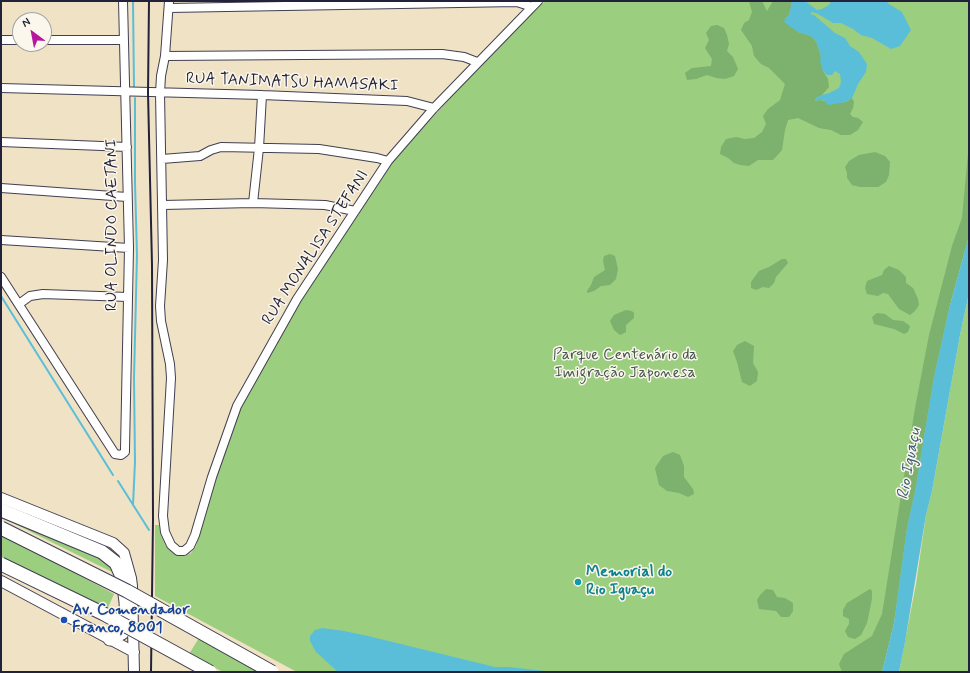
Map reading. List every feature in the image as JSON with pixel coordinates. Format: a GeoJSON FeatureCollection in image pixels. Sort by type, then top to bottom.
{"type":"FeatureCollection","features":[{"type":"Feature","properties":{"kind":"highway"},"geometry":{"type":"LineString","coordinates":[[1,510],[102,552],[116,563],[123,579],[127,622],[115,642]]}},
{"type":"Feature","properties":{"kind":"highway"},"geometry":{"type":"LineString","coordinates":[[1,528],[127,591],[272,672]]}},
{"type":"Feature","properties":{"kind":"highway"},"geometry":{"type":"LineString","coordinates":[[1,564],[104,614],[210,672]]}},
{"type":"Feature","properties":{"kind":"street","name":"RUA OLINDO CAETANI"},"geometry":{"type":"LineString","coordinates":[[18,304],[115,454],[121,455],[125,452],[129,248],[123,1]]}},
{"type":"Feature","properties":{"kind":"street"},"geometry":{"type":"LineString","coordinates":[[355,211],[325,205],[253,203],[162,205],[160,93],[161,76],[166,56],[169,4],[517,2],[535,4]]}},
{"type":"Feature","properties":{"kind":"street","name":"RUA MONALISA STEFANI"},"geometry":{"type":"LineString","coordinates":[[162,205],[163,260],[160,306],[161,321],[170,364],[171,378],[163,516],[164,532],[171,544],[178,551],[184,551],[190,546],[195,535],[212,477],[237,406],[297,299],[388,161],[434,108],[477,62],[535,4]]}},
{"type":"Feature","properties":{"kind":"street"},"geometry":{"type":"LineString","coordinates":[[1,40],[12,40]]}},
{"type":"Feature","properties":{"kind":"street"},"geometry":{"type":"LineString","coordinates":[[52,40],[123,40]]}},
{"type":"Feature","properties":{"kind":"street"},"geometry":{"type":"LineString","coordinates":[[166,56],[442,54],[464,57],[477,62]]}},
{"type":"Feature","properties":{"kind":"street","name":"RUA TANIMATSU HAMASAKI"},"geometry":{"type":"LineString","coordinates":[[1,88],[262,95],[406,101],[434,108]]}},
{"type":"Feature","properties":{"kind":"street"},"geometry":{"type":"LineString","coordinates":[[253,203],[259,148],[262,95]]}},
{"type":"Feature","properties":{"kind":"street"},"geometry":{"type":"LineString","coordinates":[[1,142],[127,147]]}},
{"type":"Feature","properties":{"kind":"street"},"geometry":{"type":"LineString","coordinates":[[162,160],[200,156],[221,147],[319,149],[388,161]]}},
{"type":"Feature","properties":{"kind":"street"},"geometry":{"type":"LineString","coordinates":[[1,188],[127,197]]}},
{"type":"Feature","properties":{"kind":"street"},"geometry":{"type":"LineString","coordinates":[[1,240],[129,248]]}},
{"type":"Feature","properties":{"kind":"street"},"geometry":{"type":"LineString","coordinates":[[1,277],[18,304],[30,296],[44,294],[128,297]]}},
{"type":"Feature","properties":{"kind":"street"},"geometry":{"type":"LineString","coordinates":[[1,498],[113,543],[124,553],[132,582],[134,672]]}},
{"type":"Feature","properties":{"kind":"street"},"geometry":{"type":"LineString","coordinates":[[1,581],[134,652]]}},
{"type":"Feature","properties":{"kind":"street"},"geometry":{"type":"LineString","coordinates":[[115,642],[126,644],[134,640]]}},
{"type":"Feature","properties":{"kind":"green space","name":"Parque Centenário da Imigração Japonesa"},"geometry":{"type":"Polygon","coordinates":[[[545,1],[969,1],[969,236],[950,305],[894,623],[882,672],[297,672],[155,596],[155,525],[159,525],[161,535],[166,546],[176,554],[184,556],[191,553],[196,546],[202,520],[242,403],[306,292],[360,208],[397,156],[487,58],[545,1]]]}},
{"type":"Feature","properties":{"kind":"green space"},"geometry":{"type":"Polygon","coordinates":[[[749,1],[762,1],[767,11],[773,1],[791,1],[789,15],[785,19],[798,32],[811,36],[817,43],[823,71],[828,79],[829,87],[822,95],[816,98],[815,101],[819,100],[838,103],[846,102],[852,98],[854,102],[850,114],[863,122],[858,130],[850,135],[841,135],[831,130],[819,128],[798,118],[788,120],[782,150],[773,160],[758,160],[749,166],[740,165],[720,154],[721,147],[726,139],[736,137],[745,139],[754,138],[762,132],[766,124],[763,116],[768,109],[780,100],[785,84],[769,68],[761,64],[754,56],[752,46],[741,30],[744,23],[749,20],[752,12],[749,1]]]}},
{"type":"Feature","properties":{"kind":"green space"},"geometry":{"type":"Polygon","coordinates":[[[717,25],[724,28],[729,44],[727,51],[733,57],[738,69],[734,76],[725,79],[707,75],[696,79],[687,80],[685,73],[692,68],[711,66],[712,59],[705,48],[709,40],[706,33],[711,26],[717,25]]]}},
{"type":"Feature","properties":{"kind":"green space"},"geometry":{"type":"Polygon","coordinates":[[[969,143],[969,236],[950,305],[934,377],[915,492],[907,528],[894,623],[882,672],[842,672],[839,664],[844,654],[872,636],[882,614],[915,408],[929,335],[952,246],[962,218],[969,143]]]}},
{"type":"Feature","properties":{"kind":"green space"},"geometry":{"type":"Polygon","coordinates":[[[875,152],[885,156],[890,162],[889,175],[886,182],[878,187],[860,187],[852,185],[847,178],[845,167],[849,161],[859,155],[875,152]]]}},
{"type":"Feature","properties":{"kind":"green space"},"geometry":{"type":"Polygon","coordinates":[[[610,254],[615,256],[618,269],[616,279],[610,285],[601,286],[594,291],[587,293],[594,277],[605,270],[603,261],[604,256],[610,254]]]}},
{"type":"Feature","properties":{"kind":"green space"},"geometry":{"type":"Polygon","coordinates":[[[782,259],[786,259],[788,263],[769,288],[763,287],[756,290],[751,288],[751,282],[759,271],[782,259]]]}},
{"type":"Feature","properties":{"kind":"green space"},"geometry":{"type":"Polygon","coordinates":[[[889,266],[899,270],[906,277],[906,283],[913,288],[918,299],[919,305],[910,315],[899,309],[888,294],[883,293],[878,296],[867,294],[865,288],[867,281],[882,275],[884,270],[889,266]]]}},
{"type":"Feature","properties":{"kind":"green space"},"geometry":{"type":"Polygon","coordinates":[[[969,293],[969,672],[899,672],[916,584],[926,515],[932,491],[969,293]]]}},
{"type":"Feature","properties":{"kind":"green space"},"geometry":{"type":"Polygon","coordinates":[[[626,310],[634,313],[634,318],[626,325],[626,332],[620,335],[614,330],[610,321],[614,315],[626,310]]]}},
{"type":"Feature","properties":{"kind":"green space"},"geometry":{"type":"Polygon","coordinates":[[[877,313],[885,314],[893,320],[903,321],[910,326],[908,332],[904,334],[894,329],[874,324],[872,317],[877,313]]]}},
{"type":"Feature","properties":{"kind":"green space"},"geometry":{"type":"Polygon","coordinates":[[[745,341],[754,346],[753,363],[758,372],[757,381],[750,386],[742,382],[733,351],[737,345],[745,341]]]}},
{"type":"Feature","properties":{"kind":"green space"},"geometry":{"type":"Polygon","coordinates":[[[673,452],[680,455],[684,466],[684,477],[693,489],[694,494],[688,497],[679,493],[667,491],[659,485],[655,468],[663,456],[673,452]]]}},
{"type":"Feature","properties":{"kind":"green space"},"geometry":{"type":"Polygon","coordinates":[[[1,513],[112,560],[118,575],[1,517],[1,513]]]}},
{"type":"Feature","properties":{"kind":"green space"},"geometry":{"type":"Polygon","coordinates":[[[1,533],[114,594],[107,610],[1,560],[1,533]]]}},
{"type":"Feature","properties":{"kind":"green space"},"geometry":{"type":"Polygon","coordinates":[[[766,589],[773,590],[777,597],[785,598],[793,603],[793,611],[789,617],[781,617],[776,611],[759,609],[757,600],[766,589]]]}},
{"type":"Feature","properties":{"kind":"green space"},"geometry":{"type":"Polygon","coordinates":[[[870,589],[872,591],[872,599],[867,623],[861,635],[855,639],[848,637],[845,631],[849,624],[849,619],[843,616],[843,610],[847,603],[870,589]]]}},
{"type":"Feature","properties":{"kind":"green space"},"geometry":{"type":"Polygon","coordinates":[[[199,638],[261,672],[223,672],[189,654],[199,638]]]}},
{"type":"Feature","properties":{"kind":"water"},"geometry":{"type":"Polygon","coordinates":[[[791,1],[805,1],[817,10],[829,5],[831,1],[886,1],[902,12],[911,30],[900,46],[891,49],[872,38],[861,35],[841,23],[833,23],[812,12],[810,14],[814,15],[835,33],[845,38],[850,46],[859,52],[867,64],[866,72],[858,84],[852,98],[846,102],[828,105],[824,100],[815,101],[816,98],[839,88],[841,82],[840,74],[835,71],[832,75],[827,75],[823,71],[817,43],[811,36],[798,32],[784,22],[789,15],[791,1]]]}},
{"type":"Feature","properties":{"kind":"water","name":"Rio Iguaçu"},"geometry":{"type":"Polygon","coordinates":[[[969,236],[969,293],[932,491],[926,515],[905,642],[899,672],[882,672],[894,623],[907,528],[915,492],[934,377],[950,305],[969,236]]]}},
{"type":"Feature","properties":{"kind":"water"},"geometry":{"type":"Polygon","coordinates":[[[322,628],[368,636],[495,667],[554,672],[338,672],[316,652],[310,641],[310,636],[315,630],[322,628]]]}},
{"type":"Feature","properties":{"kind":"waterway"},"geometry":{"type":"LineString","coordinates":[[133,1],[134,87]]}},
{"type":"Feature","properties":{"kind":"waterway"},"geometry":{"type":"LineString","coordinates":[[133,505],[135,462],[134,378],[137,255],[135,98]]}},
{"type":"Feature","properties":{"kind":"waterway"},"geometry":{"type":"LineString","coordinates":[[1,296],[113,475]]}},
{"type":"Feature","properties":{"kind":"waterway"},"geometry":{"type":"LineString","coordinates":[[118,481],[149,530]]}},
{"type":"Feature","properties":{"kind":"railway"},"geometry":{"type":"LineString","coordinates":[[149,1],[148,93],[152,265],[153,520],[151,672]]}},
{"type":"Feature","properties":{"kind":"place","name":"Memorial do Rio Iguaçu"},"geometry":{"type":"Point","coordinates":[578,582]}},
{"type":"Feature","properties":{"kind":"place","name":"Av. Comendador Franco, 8001"},"geometry":{"type":"Point","coordinates":[64,620]}}]}
